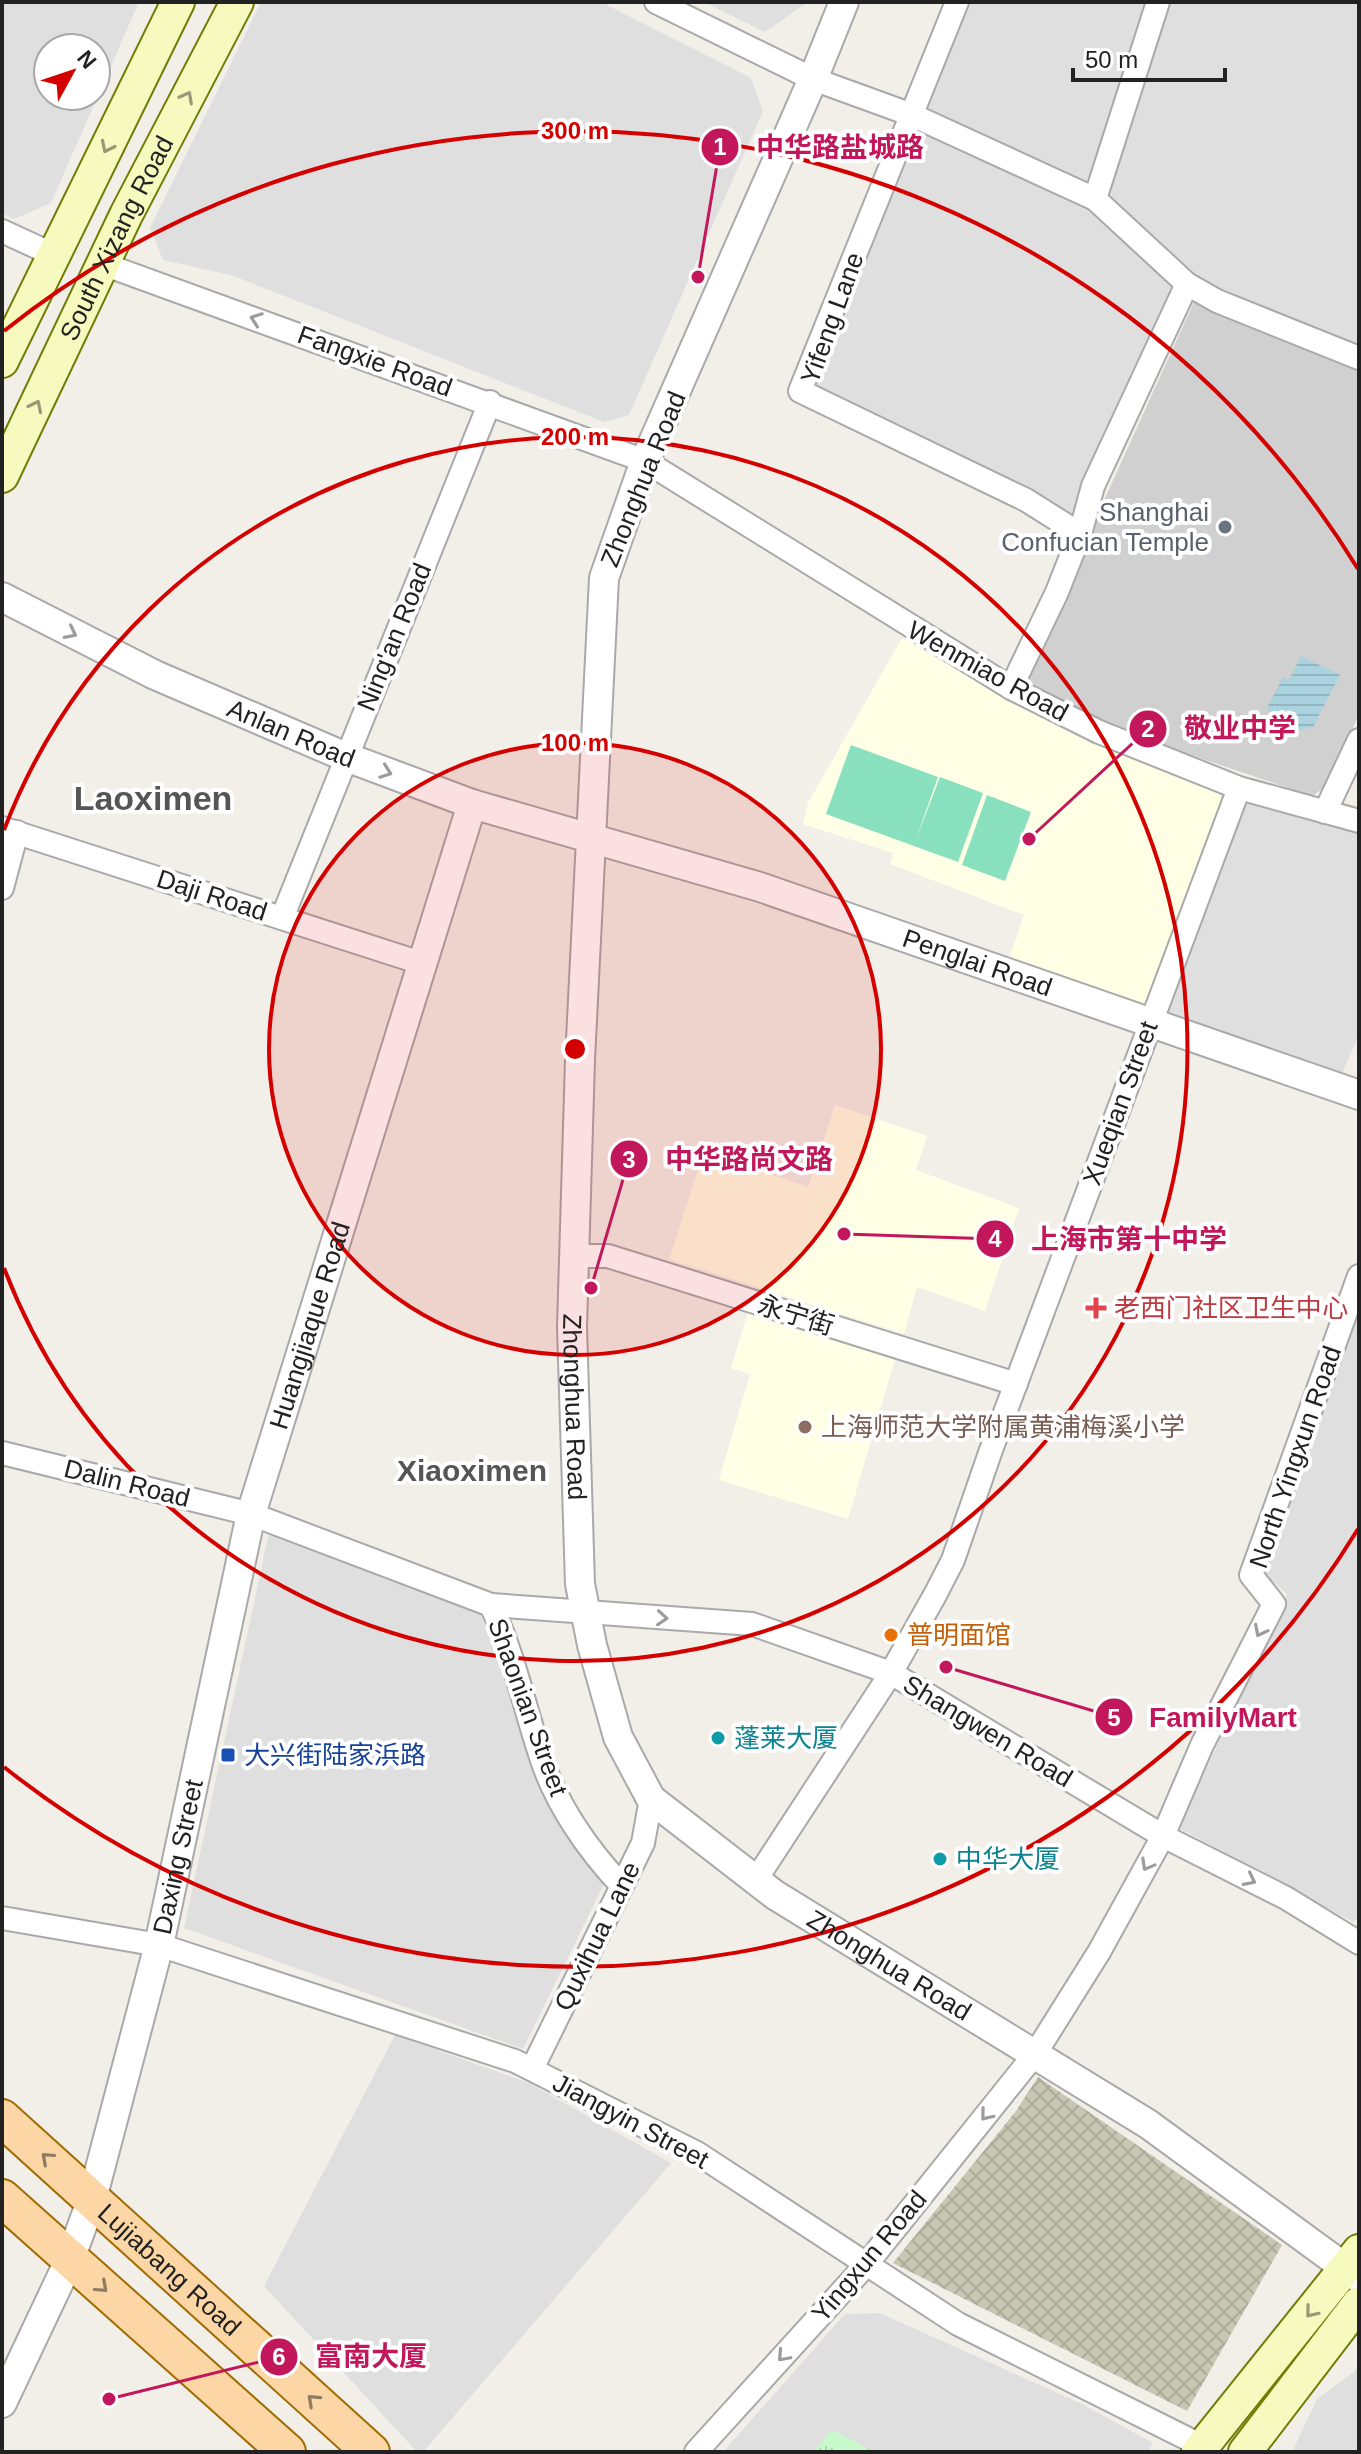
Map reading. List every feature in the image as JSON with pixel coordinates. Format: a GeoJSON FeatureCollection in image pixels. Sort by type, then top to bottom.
{"type":"FeatureCollection","features":[{"type":"Feature","properties":{"kind":"main road","name":"South Xizang Road"},"geometry":{"type":"LineString","coordinates":[[2,361],[178,2]]}},
{"type":"Feature","properties":{"kind":"main road","name":"South Xizang Road"},"geometry":{"type":"LineString","coordinates":[[2,476],[103,264],[237,2]]}},
{"type":"Feature","properties":{"kind":"main road","name":"Lujiabang Road"},"geometry":{"type":"LineString","coordinates":[[2,2118],[371,2452]]}},
{"type":"Feature","properties":{"kind":"main road"},"geometry":{"type":"LineString","coordinates":[[2,2198],[287,2452]]}},
{"type":"Feature","properties":{"kind":"main road"},"geometry":{"type":"LineString","coordinates":[[1202,2450],[1355,2266]]}},
{"type":"Feature","properties":{"kind":"main road"},"geometry":{"type":"LineString","coordinates":[[1245,2452],[1359,2303]]}},
{"type":"Feature","properties":{"kind":"street"},"geometry":{"type":"LineString","coordinates":[[656,2],[813,79],[912,115],[1095,199],[1187,284],[1217,301],[1359,358]]}},
{"type":"Feature","properties":{"kind":"street","name":"Zhonghua Road"},"geometry":{"type":"LineString","coordinates":[[844,2],[645,461],[604,578],[572,1327],[580,1584],[584,1614],[618,1737],[651,1799],[755,1881],[1148,2124],[1355,2266]]}},
{"type":"Feature","properties":{"kind":"street","name":"Yifeng Lane"},"geometry":{"type":"LineString","coordinates":[[957,2],[800,391],[1026,500],[1080,534]]}},
{"type":"Feature","properties":{"kind":"street"},"geometry":{"type":"LineString","coordinates":[[1095,199],[1158,2]]}},
{"type":"Feature","properties":{"kind":"street"},"geometry":{"type":"LineString","coordinates":[[2,231],[54,255]]}},
{"type":"Feature","properties":{"kind":"street","name":"Fangxie Road"},"geometry":{"type":"LineString","coordinates":[[103,264],[490,402],[645,461]]}},
{"type":"Feature","properties":{"kind":"street"},"geometry":{"type":"LineString","coordinates":[[1011,688],[1080,534],[1093,486],[1187,284]]}},
{"type":"Feature","properties":{"kind":"street","name":"Ning'an Road"},"geometry":{"type":"LineString","coordinates":[[282,918],[490,402]]}},
{"type":"Feature","properties":{"kind":"street","name":"Wenmiao Road"},"geometry":{"type":"LineString","coordinates":[[645,461],[1011,688],[1099,732],[1239,788],[1359,821]]}},
{"type":"Feature","properties":{"kind":"street","name":"Anlan Road"},"geometry":{"type":"LineString","coordinates":[[2,597],[155,675],[346,757],[472,804],[592,837]]}},
{"type":"Feature","properties":{"kind":"street"},"geometry":{"type":"LineString","coordinates":[[1325,812],[1359,740]]}},
{"type":"Feature","properties":{"kind":"street","name":"Xueqian Street"},"geometry":{"type":"LineString","coordinates":[[755,1881],[891,1673],[953,1560],[1239,788]]}},
{"type":"Feature","properties":{"kind":"street","name":"Huangjiaque Road"},"geometry":{"type":"LineString","coordinates":[[251,1514],[472,804]]}},
{"type":"Feature","properties":{"kind":"street"},"geometry":{"type":"LineString","coordinates":[[2,888],[10,830]]}},
{"type":"Feature","properties":{"kind":"street","name":"Daji Road"},"geometry":{"type":"LineString","coordinates":[[10,830],[421,963]]}},
{"type":"Feature","properties":{"kind":"street","name":"Penglai Road"},"geometry":{"type":"LineString","coordinates":[[592,837],[760,887],[1359,1095]]}},
{"type":"Feature","properties":{"kind":"street","name":"永宁街"},"geometry":{"type":"LineString","coordinates":[[574,1256],[608,1256],[1016,1384]]}},
{"type":"Feature","properties":{"kind":"street","name":"North Yingxun Road"},"geometry":{"type":"LineString","coordinates":[[1035,2054],[1099,1952],[1163,1836],[1202,1745],[1274,1604],[1251,1575],[1359,1276]]}},
{"type":"Feature","properties":{"kind":"street","name":"Dalin Road"},"geometry":{"type":"LineString","coordinates":[[2,1453],[251,1514]]}},
{"type":"Feature","properties":{"kind":"street"},"geometry":{"type":"LineString","coordinates":[[251,1514],[491,1605],[584,1614]]}},
{"type":"Feature","properties":{"kind":"street","name":"Daxing Street"},"geometry":{"type":"LineString","coordinates":[[2,2403],[70,2259],[92,2199],[159,1945],[251,1514]]}},
{"type":"Feature","properties":{"kind":"street","name":"Shaonian Street"},"geometry":{"type":"LineString","coordinates":[[491,1605],[513,1652],[541,1759],[595,1857],[622,1886]]}},
{"type":"Feature","properties":{"kind":"street","name":"Shangwen Road"},"geometry":{"type":"LineString","coordinates":[[584,1614],[752,1624],[891,1673],[1163,1836],[1286,1898],[1359,1943]]}},
{"type":"Feature","properties":{"kind":"street","name":"Quxihua Lane"},"geometry":{"type":"LineString","coordinates":[[532,2069],[643,1843],[651,1799]]}},
{"type":"Feature","properties":{"kind":"street","name":"Jiangyin Street"},"geometry":{"type":"LineString","coordinates":[[2,1918],[159,1945],[532,2069],[697,2153],[865,2266],[1007,2351],[1202,2450]]}},
{"type":"Feature","properties":{"kind":"street","name":"Yingxun Road"},"geometry":{"type":"LineString","coordinates":[[696,2452],[865,2266],[1035,2054]]}},
{"type":"Feature","properties":{"kind":"shaded area"},"geometry":{"type":"Polygon","coordinates":[[[2,2],[139,2],[112,64],[112,32],[32,32],[32,112],[91,112],[51,203],[14,219],[2,213],[2,2]]]}},
{"type":"Feature","properties":{"kind":"shaded area"},"geometry":{"type":"Polygon","coordinates":[[[261,2],[601,2],[751,78],[763,111],[629,415],[604,422],[231,275],[163,260],[150,228],[261,2]]]}},
{"type":"Feature","properties":{"kind":"shaded area"},"geometry":{"type":"Polygon","coordinates":[[[704,2],[808,2],[765,32],[704,2]]]}},
{"type":"Feature","properties":{"kind":"shaded area"},"geometry":{"type":"Polygon","coordinates":[[[960,2],[1149,2],[1089,189],[920,109],[960,2]]]}},
{"type":"Feature","properties":{"kind":"shaded area"},"geometry":{"type":"Polygon","coordinates":[[[1165,2],[1359,2],[1359,350],[1199,282],[1102,195],[1165,2]]]}},
{"type":"Feature","properties":{"kind":"shaded area"},"geometry":{"type":"Polygon","coordinates":[[[918,126],[1090,204],[1174,284],[1174,299],[1074,522],[807,387],[918,126]]]}},
{"type":"Feature","properties":{"kind":"shaded area","name":"Shanghai Confucian Temple"},"geometry":{"type":"Polygon","coordinates":[[[1198,293],[1262,332],[1359,368],[1359,714],[1327,786],[1312,796],[1102,725],[1020,686],[1198,293]]]}},
{"type":"Feature","properties":{"kind":"shaded area"},"geometry":{"type":"Polygon","coordinates":[[[902,638],[996,692],[1098,742],[1217,789],[1223,805],[1147,1010],[1008,962],[1024,915],[890,864],[893,853],[803,824],[808,803],[902,638]]]}},
{"type":"Feature","properties":{"kind":"shaded area"},"geometry":{"type":"Polygon","coordinates":[[[1245,798],[1359,832],[1359,1034],[1340,1079],[1164,1016],[1245,798]]]}},
{"type":"Feature","properties":{"kind":"shaded area"},"geometry":{"type":"Polygon","coordinates":[[[835,1105],[927,1136],[916,1170],[1019,1208],[985,1311],[917,1287],[904,1334],[669,1259],[704,1152],[808,1187],[835,1105]]]}},
{"type":"Feature","properties":{"kind":"shaded area"},"geometry":{"type":"Polygon","coordinates":[[[1359,1303],[1359,1916],[1353,1922],[1179,1828],[1287,1594],[1262,1572],[1359,1303]]]}},
{"type":"Feature","properties":{"kind":"shaded area","name":"上海师范大学附属黄浦梅溪小学"},"geometry":{"type":"Polygon","coordinates":[[[749,1308],[897,1353],[848,1519],[719,1480],[750,1374],[731,1368],[749,1308]]]}},
{"type":"Feature","properties":{"kind":"shaded area"},"geometry":{"type":"Polygon","coordinates":[[[269,1533],[480,1613],[552,1810],[605,1882],[523,2049],[184,1928],[269,1533]]]}},
{"type":"Feature","properties":{"kind":"shaded area"},"geometry":{"type":"Polygon","coordinates":[[[395,2035],[529,2083],[671,2163],[423,2452],[417,2452],[264,2286],[395,2035]]]}},
{"type":"Feature","properties":{"kind":"shaded area"},"geometry":{"type":"Polygon","coordinates":[[[1038,2077],[1282,2245],[1187,2411],[893,2263],[1016,2111],[1038,2077]]]}},
{"type":"Feature","properties":{"kind":"shaded area"},"geometry":{"type":"Polygon","coordinates":[[[880,2313],[1084,2405],[1153,2443],[1148,2452],[723,2452],[845,2314],[880,2313]]]}},
{"type":"Feature","properties":{"kind":"shaded area"},"geometry":{"type":"Polygon","coordinates":[[[1359,2368],[1359,2452],[1292,2452],[1317,2399],[1359,2368]]]}},
{"type":"Feature","properties":{"kind":"green space"},"geometry":{"type":"Polygon","coordinates":[[[851,745],[938,777],[915,842],[940,777],[983,793],[958,862],[826,814],[851,745]]]}},
{"type":"Feature","properties":{"kind":"green space"},"geometry":{"type":"Polygon","coordinates":[[[987,795],[1031,812],[1005,881],[962,865],[987,795]]]}},
{"type":"Feature","properties":{"kind":"green space"},"geometry":{"type":"Polygon","coordinates":[[[832,2430],[875,2452],[813,2452],[832,2430]]]}},
{"type":"Feature","properties":{"kind":"water"},"geometry":{"type":"Polygon","coordinates":[[[1301,656],[1340,675],[1313,727],[1300,730],[1274,722],[1267,708],[1283,677],[1289,680],[1301,656]]]}},
{"type":"Feature","properties":{"kind":"place","name":"中华路盐城路"},"geometry":{"type":"Point","coordinates":[698,277]}},
{"type":"Feature","properties":{"kind":"place","name":"Shanghai Confucian Temple"},"geometry":{"type":"Point","coordinates":[1225,527]}},
{"type":"Feature","properties":{"kind":"place","name":"敬业中学"},"geometry":{"type":"Point","coordinates":[1029,839]}},
{"type":"Feature","properties":{"kind":"place","name":"上海市第十中学"},"geometry":{"type":"Point","coordinates":[844,1234]}},
{"type":"Feature","properties":{"kind":"place","name":"中华路尚文路"},"geometry":{"type":"Point","coordinates":[591,1288]}},
{"type":"Feature","properties":{"kind":"place","name":"老西门社区卫生中心"},"geometry":{"type":"Point","coordinates":[1096,1308]}},
{"type":"Feature","properties":{"kind":"place","name":"上海师范大学附属黄浦梅溪小学"},"geometry":{"type":"Point","coordinates":[805,1427]}},
{"type":"Feature","properties":{"kind":"place","name":"普明面馆"},"geometry":{"type":"Point","coordinates":[891,1635]}},
{"type":"Feature","properties":{"kind":"place","name":"FamilyMart"},"geometry":{"type":"Point","coordinates":[946,1667]}},
{"type":"Feature","properties":{"kind":"place","name":"蓬莱大厦"},"geometry":{"type":"Point","coordinates":[718,1738]}},
{"type":"Feature","properties":{"kind":"place","name":"大兴街陆家浜路"},"geometry":{"type":"Point","coordinates":[228,1755]}},
{"type":"Feature","properties":{"kind":"place","name":"中华大厦"},"geometry":{"type":"Point","coordinates":[940,1859]}},
{"type":"Feature","properties":{"kind":"place","name":"富南大厦"},"geometry":{"type":"Point","coordinates":[109,2399]}},
{"type":"Feature","properties":{"kind":"district","name":"Laoximen"},"geometry":{"type":"Point","coordinates":[153,798]}},
{"type":"Feature","properties":{"kind":"district","name":"Xiaoximen"},"geometry":{"type":"Point","coordinates":[472,1471]}}]}
